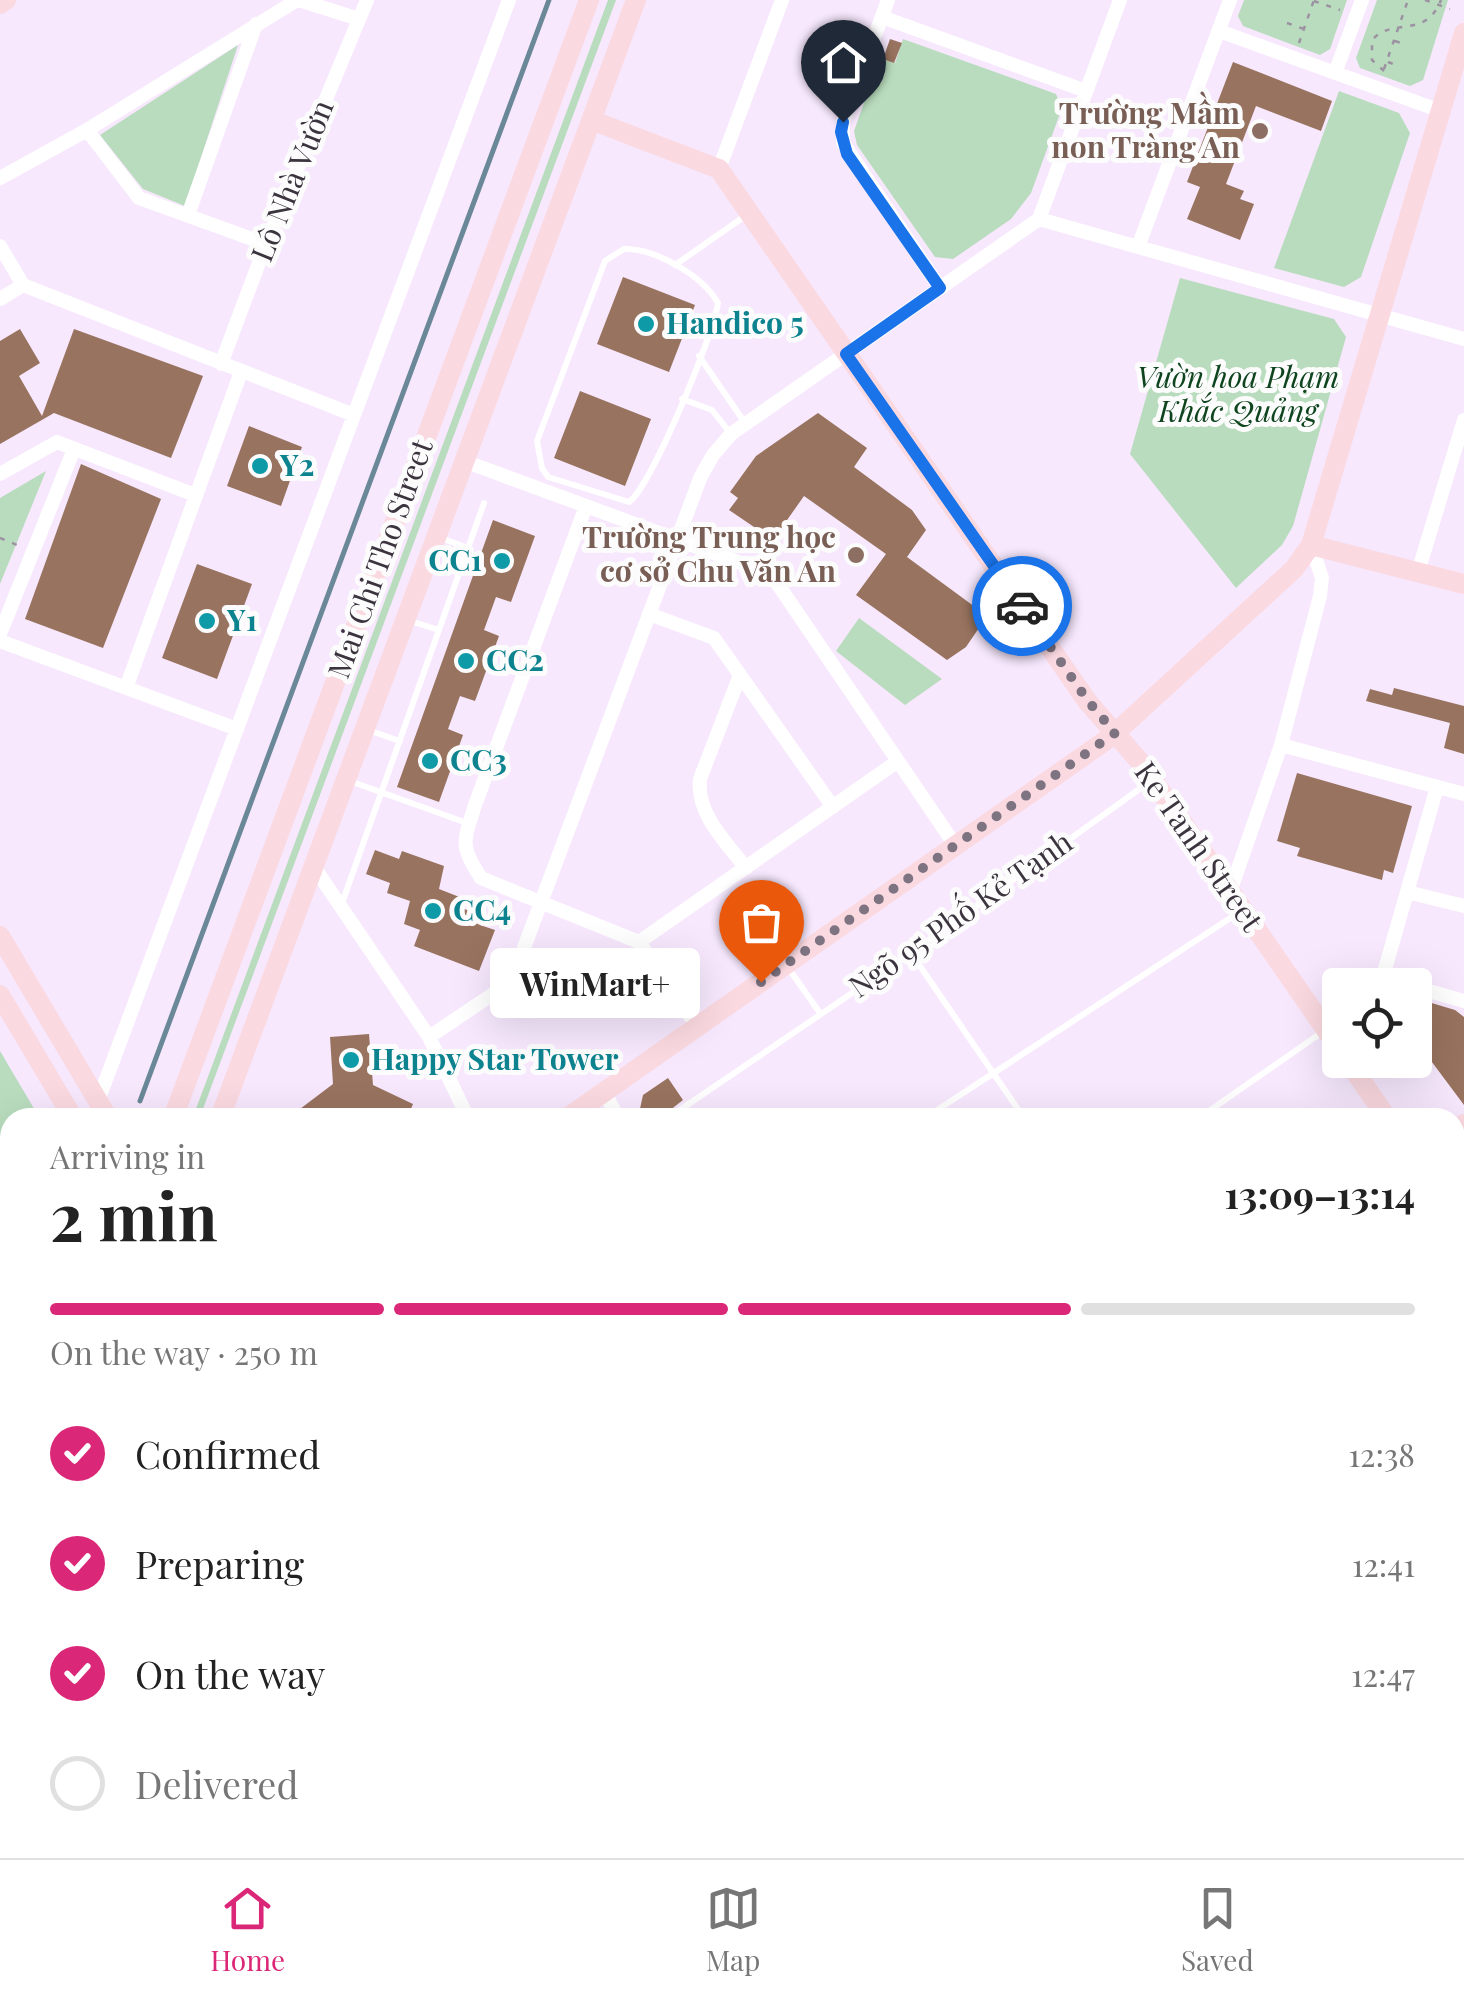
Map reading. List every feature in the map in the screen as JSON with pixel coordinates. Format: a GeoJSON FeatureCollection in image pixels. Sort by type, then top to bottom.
{"type":"FeatureCollection","features":[{"type":"Feature","properties":{"kind":"street"},"geometry":{"type":"LineString","coordinates":[[0,178],[87,130],[298,0],[359,20]]}},
{"type":"Feature","properties":{"kind":"street","name":"Lô Nhà Vườn"},"geometry":{"type":"LineString","coordinates":[[221,364],[367,0]]}},
{"type":"Feature","properties":{"kind":"street"},"geometry":{"type":"LineString","coordinates":[[100,1108],[509,0]]}},
{"type":"Feature","properties":{"kind":"street","name":"Mai Chi Tho Street"},"geometry":{"type":"LineString","coordinates":[[177,1108],[588,0]]}},
{"type":"Feature","properties":{"kind":"street","name":"Mai Chi Tho Street"},"geometry":{"type":"LineString","coordinates":[[224,1108],[636,0]]}},
{"type":"Feature","properties":{"kind":"street"},"geometry":{"type":"LineString","coordinates":[[591,120],[719,169],[782,0]]}},
{"type":"Feature","properties":{"kind":"street"},"geometry":{"type":"LineString","coordinates":[[888,0],[843,122],[842,144],[940,288]]}},
{"type":"Feature","properties":{"kind":"street"},"geometry":{"type":"LineString","coordinates":[[429,1037],[496,992],[519,962],[705,468],[731,434],[1039,218],[1120,0]]}},
{"type":"Feature","properties":{"kind":"street"},"geometry":{"type":"LineString","coordinates":[[1138,247],[1230,0]]}},
{"type":"Feature","properties":{"kind":"street"},"geometry":{"type":"LineString","coordinates":[[1335,73],[1362,0]]}},
{"type":"Feature","properties":{"kind":"street"},"geometry":{"type":"LineString","coordinates":[[882,17],[1086,90]]}},
{"type":"Feature","properties":{"kind":"street"},"geometry":{"type":"LineString","coordinates":[[188,215],[257,24]]}},
{"type":"Feature","properties":{"kind":"street"},"geometry":{"type":"LineString","coordinates":[[1219,31],[1441,111]]}},
{"type":"Feature","properties":{"kind":"street"},"geometry":{"type":"LineString","coordinates":[[580,1108],[1115,733],[1294,570],[1311,545],[1464,33]]}},
{"type":"Feature","properties":{"kind":"street"},"geometry":{"type":"LineString","coordinates":[[87,130],[139,198],[266,244]]}},
{"type":"Feature","properties":{"kind":"street","name":"Ke Tanh Street"},"geometry":{"type":"LineString","coordinates":[[719,169],[1088,701],[1153,780],[1237,901],[1322,1011]]}},
{"type":"Feature","properties":{"kind":"street"},"geometry":{"type":"LineString","coordinates":[[1039,218],[1464,339]]}},
{"type":"Feature","properties":{"kind":"street"},"geometry":{"type":"LineString","coordinates":[[0,246],[24,285],[354,416]]}},
{"type":"Feature","properties":{"kind":"street"},"geometry":{"type":"LineString","coordinates":[[0,300],[24,285]]}},
{"type":"Feature","properties":{"kind":"street"},"geometry":{"type":"LineString","coordinates":[[126,688],[241,372]]}},
{"type":"Feature","properties":{"kind":"street"},"geometry":{"type":"LineString","coordinates":[[1418,572],[1458,464],[1464,420]]}},
{"type":"Feature","properties":{"kind":"street"},"geometry":{"type":"LineString","coordinates":[[0,474],[57,442],[195,496]]}},
{"type":"Feature","properties":{"kind":"street"},"geometry":{"type":"LineString","coordinates":[[74,449],[0,638],[237,729]]}},
{"type":"Feature","properties":{"kind":"street"},"geometry":{"type":"LineString","coordinates":[[464,462],[746,565],[775,580],[955,846]]}},
{"type":"Feature","properties":{"kind":"street"},"geometry":{"type":"LineString","coordinates":[[586,506],[470,824],[466,855],[482,878],[640,942],[697,1026]]}},
{"type":"Feature","properties":{"kind":"street"},"geometry":{"type":"LineString","coordinates":[[1311,545],[1464,584]]}},
{"type":"Feature","properties":{"kind":"street"},"geometry":{"type":"LineString","coordinates":[[1237,901],[1320,596],[1322,578],[1311,545]]}},
{"type":"Feature","properties":{"kind":"street"},"geometry":{"type":"LineString","coordinates":[[649,614],[714,638],[833,807]]}},
{"type":"Feature","properties":{"kind":"street"},"geometry":{"type":"LineString","coordinates":[[740,674],[698,793],[709,819],[746,868]]}},
{"type":"Feature","properties":{"kind":"street"},"geometry":{"type":"LineString","coordinates":[[1281,745],[1464,794]]}},
{"type":"Feature","properties":{"kind":"street"},"geometry":{"type":"LineString","coordinates":[[640,942],[898,761]]}},
{"type":"Feature","properties":{"kind":"street"},"geometry":{"type":"LineString","coordinates":[[1385,968],[1437,787]]}},
{"type":"Feature","properties":{"kind":"street"},"geometry":{"type":"LineString","coordinates":[[314,866],[429,1037],[463,1108]]}},
{"type":"Feature","properties":{"kind":"street"},"geometry":{"type":"LineString","coordinates":[[1407,892],[1464,906]]}},
{"type":"Feature","properties":{"kind":"street"},"geometry":{"type":"LineString","coordinates":[[0,936],[97,1108]]}},
{"type":"Feature","properties":{"kind":"street"},"geometry":{"type":"LineString","coordinates":[[1432,992],[1464,1001]]}},
{"type":"Feature","properties":{"kind":"street"},"geometry":{"type":"LineString","coordinates":[[0,995],[67,1108]]}},
{"type":"Feature","properties":{"kind":"street"},"geometry":{"type":"LineString","coordinates":[[1359,1078],[1380,1108]]}},
{"type":"Feature","properties":{"kind":"street"},"geometry":{"type":"LineString","coordinates":[[604,1091],[613,1108]]}},
{"type":"Feature","properties":{"kind":"lane"},"geometry":{"type":"LineString","coordinates":[[675,265],[749,213]]}},
{"type":"Feature","properties":{"kind":"lane"},"geometry":{"type":"LineString","coordinates":[[624,249],[651,252],[701,284],[718,303],[699,356],[644,484],[631,502],[558,482],[543,470],[538,437],[605,261],[624,249]]}},
{"type":"Feature","properties":{"kind":"lane"},"geometry":{"type":"LineString","coordinates":[[699,356],[746,424]]}},
{"type":"Feature","properties":{"kind":"lane"},"geometry":{"type":"LineString","coordinates":[[682,399],[712,410],[731,434]]}},
{"type":"Feature","properties":{"kind":"lane"},"geometry":{"type":"LineString","coordinates":[[341,906],[484,503]]}},
{"type":"Feature","properties":{"kind":"lane"},"geometry":{"type":"LineString","coordinates":[[436,536],[468,548]]}},
{"type":"Feature","properties":{"kind":"lane"},"geometry":{"type":"LineString","coordinates":[[405,620],[439,630]]}},
{"type":"Feature","properties":{"kind":"lane"},"geometry":{"type":"LineString","coordinates":[[365,729],[400,741]]}},
{"type":"Feature","properties":{"kind":"lane"},"geometry":{"type":"LineString","coordinates":[[346,779],[470,824]]}},
{"type":"Feature","properties":{"kind":"lane","name":"Ngõ 95 Phố Kẻ Tạnh"},"geometry":{"type":"LineString","coordinates":[[682,1108],[911,953],[1153,780]]}},
{"type":"Feature","properties":{"kind":"lane"},"geometry":{"type":"LineString","coordinates":[[940,1108],[1237,901]]}},
{"type":"Feature","properties":{"kind":"lane"},"geometry":{"type":"LineString","coordinates":[[911,953],[1017,1108]]}},
{"type":"Feature","properties":{"kind":"lane"},"geometry":{"type":"LineString","coordinates":[[785,964],[820,1013]]}},
{"type":"Feature","properties":{"kind":"lane"},"geometry":{"type":"LineString","coordinates":[[1213,1108],[1322,1033]]}},
{"type":"Feature","properties":{"kind":"path"},"geometry":{"type":"LineString","coordinates":[[1297,49],[1314,0],[1345,12]]}},
{"type":"Feature","properties":{"kind":"path"},"geometry":{"type":"LineString","coordinates":[[1381,78],[1408,0]]}},
{"type":"Feature","properties":{"kind":"path"},"geometry":{"type":"LineString","coordinates":[[1424,0],[1450,9]]}},
{"type":"Feature","properties":{"kind":"path"},"geometry":{"type":"LineString","coordinates":[[1384,70],[1376,66],[1370,54],[1372,40],[1382,30],[1424,22],[1440,3]]}},
{"type":"Feature","properties":{"kind":"path"},"geometry":{"type":"LineString","coordinates":[[1287,23],[1304,29]]}},
{"type":"Feature","properties":{"kind":"path"},"geometry":{"type":"LineString","coordinates":[[1394,40],[1404,44]]}},
{"type":"Feature","properties":{"kind":"path"},"geometry":{"type":"LineString","coordinates":[[1386,62],[1396,66]]}},
{"type":"Feature","properties":{"kind":"path"},"geometry":{"type":"LineString","coordinates":[[0,538],[32,552]]}},
{"type":"Feature","properties":{"kind":"green space"},"geometry":{"type":"Polygon","coordinates":[[[608,0],[616,0],[203,1108],[196,1108],[608,0]]]}},
{"type":"Feature","properties":{"kind":"green space"},"geometry":{"type":"Polygon","coordinates":[[[1244,0],[1347,0],[1330,49],[1320,55],[1243,26],[1238,16],[1244,0]]]}},
{"type":"Feature","properties":{"kind":"green space"},"geometry":{"type":"Polygon","coordinates":[[[1377,0],[1448,0],[1423,80],[1410,86],[1360,68],[1356,58],[1377,0]]]}},
{"type":"Feature","properties":{"kind":"green space"},"geometry":{"type":"Polygon","coordinates":[[[903,39],[1056,94],[1062,108],[1031,193],[1011,219],[953,259],[935,257],[857,145],[854,131],[880,58],[895,63],[903,39]]]}},
{"type":"Feature","properties":{"kind":"green space"},"geometry":{"type":"Polygon","coordinates":[[[238,45],[185,206],[143,189],[100,135],[238,45]]]}},
{"type":"Feature","properties":{"kind":"green space"},"geometry":{"type":"Polygon","coordinates":[[[1339,91],[1399,113],[1410,133],[1361,277],[1344,287],[1274,268],[1339,91]]]}},
{"type":"Feature","properties":{"kind":"green space","name":"Vườn hoa Phạm Khắc Quảng"},"geometry":{"type":"Polygon","coordinates":[[[1180,278],[1334,319],[1346,337],[1293,526],[1282,545],[1236,588],[1130,454],[1180,278]]]}},
{"type":"Feature","properties":{"kind":"green space"},"geometry":{"type":"Polygon","coordinates":[[[46,471],[0,584],[0,498],[46,471]]]}},
{"type":"Feature","properties":{"kind":"green space"},"geometry":{"type":"Polygon","coordinates":[[[859,618],[942,679],[905,705],[836,651],[859,618]]]}},
{"type":"Feature","properties":{"kind":"green space"},"geometry":{"type":"Polygon","coordinates":[[[0,1051],[34,1108],[0,1108],[0,1051]]]}},
{"type":"Feature","properties":{"kind":"building"},"geometry":{"type":"Polygon","coordinates":[[[890,39],[902,43],[894,63],[883,59],[890,39]]]}},
{"type":"Feature","properties":{"kind":"building"},"geometry":{"type":"Polygon","coordinates":[[[1233,62],[1332,101],[1321,131],[1256,106],[1226,184],[1244,191],[1240,199],[1254,204],[1240,240],[1187,219],[1200,187],[1187,182],[1233,62]]]}},
{"type":"Feature","properties":{"kind":"building","name":"Handico 5"},"geometry":{"type":"Polygon","coordinates":[[[623,277],[695,305],[669,372],[597,344],[623,277]]]}},
{"type":"Feature","properties":{"kind":"building"},"geometry":{"type":"Polygon","coordinates":[[[20,329],[40,363],[19,376],[42,416],[74,329],[203,376],[171,458],[54,413],[0,444],[0,341],[20,329]]]}},
{"type":"Feature","properties":{"kind":"building"},"geometry":{"type":"Polygon","coordinates":[[[580,391],[651,419],[625,486],[554,458],[580,391]]]}},
{"type":"Feature","properties":{"kind":"building"},"geometry":{"type":"Polygon","coordinates":[[[818,413],[867,448],[854,467],[912,510],[926,530],[907,557],[975,607],[983,622],[966,647],[947,660],[856,595],[886,554],[804,496],[773,540],[729,510],[738,498],[730,492],[756,456],[818,413]]]}},
{"type":"Feature","properties":{"kind":"building","name":"Y2"},"geometry":{"type":"Polygon","coordinates":[[[249,426],[302,447],[281,506],[227,486],[249,426]]]}},
{"type":"Feature","properties":{"kind":"building"},"geometry":{"type":"Polygon","coordinates":[[[81,464],[161,499],[103,648],[25,619],[81,464]]]}},
{"type":"Feature","properties":{"kind":"building"},"geometry":{"type":"Polygon","coordinates":[[[493,520],[535,536],[511,602],[496,597],[484,630],[499,636],[475,701],[460,696],[448,729],[463,735],[439,802],[397,787],[493,520]]]}},
{"type":"Feature","properties":{"kind":"building","name":"Y1"},"geometry":{"type":"Polygon","coordinates":[[[197,564],[252,584],[217,679],[162,658],[197,564]]]}},
{"type":"Feature","properties":{"kind":"building"},"geometry":{"type":"Polygon","coordinates":[[[1394,688],[1464,706],[1464,754],[1444,748],[1450,723],[1366,701],[1370,689],[1392,695],[1394,688]]]}},
{"type":"Feature","properties":{"kind":"building"},"geometry":{"type":"Polygon","coordinates":[[[1297,773],[1412,806],[1393,873],[1384,870],[1382,880],[1297,856],[1300,848],[1277,841],[1297,773]]]}},
{"type":"Feature","properties":{"kind":"building","name":"CC4"},"geometry":{"type":"Polygon","coordinates":[[[375,850],[399,859],[402,851],[444,866],[439,889],[462,898],[459,907],[483,916],[480,925],[495,930],[479,971],[414,946],[420,930],[404,924],[410,901],[387,893],[390,883],[366,874],[375,850]]]}},
{"type":"Feature","properties":{"kind":"building"},"geometry":{"type":"Polygon","coordinates":[[[1432,1003],[1464,1017],[1464,1105],[1432,1062],[1432,1003]]]}},
{"type":"Feature","properties":{"kind":"building","name":"Happy Star Tower"},"geometry":{"type":"Polygon","coordinates":[[[369,1034],[373,1085],[413,1104],[411,1108],[301,1108],[333,1084],[330,1037],[369,1034]]]}},
{"type":"Feature","properties":{"kind":"building"},"geometry":{"type":"Polygon","coordinates":[[[668,1078],[683,1100],[673,1108],[640,1108],[643,1095],[668,1078]]]}},
{"type":"Feature","properties":{"kind":"waterway"},"geometry":{"type":"LineString","coordinates":[[140,1101],[549,0]]}},
{"type":"Feature","properties":{"kind":"way so far"},"geometry":{"type":"LineString","coordinates":[[761,982],[1115,733],[1022,606]]}},
{"type":"Feature","properties":{"kind":"place","name":"Trường Mầm non Tràng An"},"geometry":{"type":"Point","coordinates":[1260,131]}},
{"type":"Feature","properties":{"kind":"place","name":"Handico 5"},"geometry":{"type":"Point","coordinates":[646,324]}},
{"type":"Feature","properties":{"kind":"place","name":"Y2"},"geometry":{"type":"Point","coordinates":[260,466]}},
{"type":"Feature","properties":{"kind":"place","name":"Trường Trung học cơ sở Chu Văn An"},"geometry":{"type":"Point","coordinates":[856,555]}},
{"type":"Feature","properties":{"kind":"place","name":"CC1"},"geometry":{"type":"Point","coordinates":[502,561]}},
{"type":"Feature","properties":{"kind":"place","name":"Y1"},"geometry":{"type":"Point","coordinates":[207,621]}},
{"type":"Feature","properties":{"kind":"place","name":"CC2"},"geometry":{"type":"Point","coordinates":[466,661]}},
{"type":"Feature","properties":{"kind":"place","name":"CC3"},"geometry":{"type":"Point","coordinates":[430,761]}},
{"type":"Feature","properties":{"kind":"place","name":"CC4"},"geometry":{"type":"Point","coordinates":[433,911]}},
{"type":"Feature","properties":{"kind":"place","name":"WinMart+"},"geometry":{"type":"Point","coordinates":[761,982]}},
{"type":"Feature","properties":{"kind":"place","name":"Happy Star Tower"},"geometry":{"type":"Point","coordinates":[351,1060]}},
{"type":"Feature","properties":{"kind":"route"},"geometry":{"type":"LineString","coordinates":[[843,122],[842,144],[847,154],[940,288],[846,354],[1022,606]]}}]}
